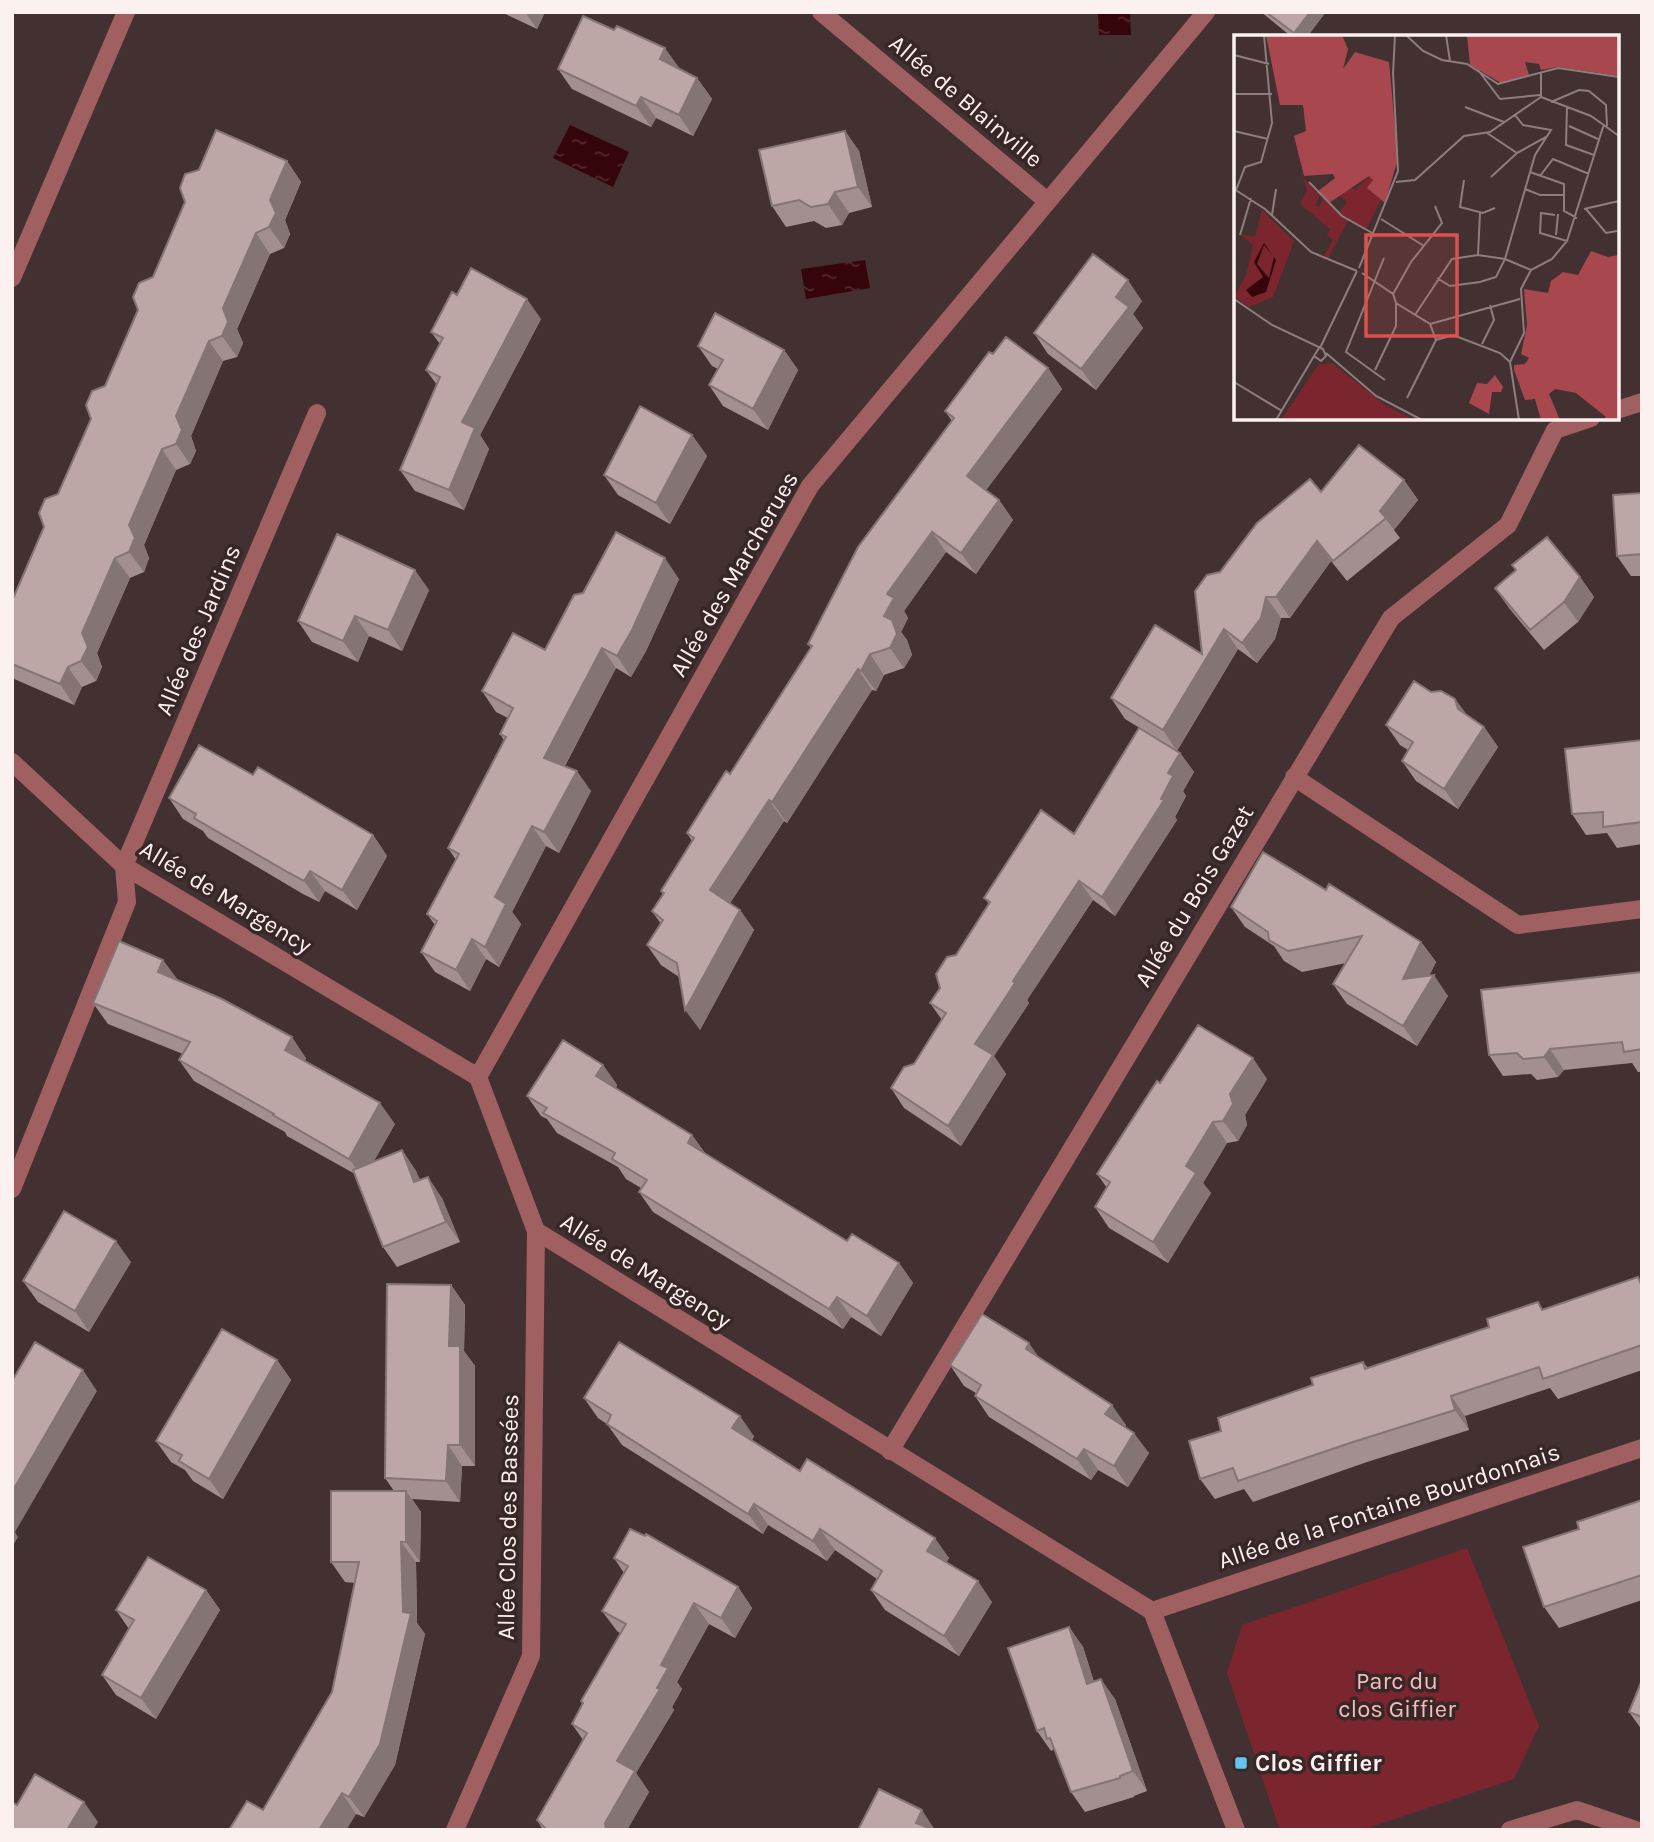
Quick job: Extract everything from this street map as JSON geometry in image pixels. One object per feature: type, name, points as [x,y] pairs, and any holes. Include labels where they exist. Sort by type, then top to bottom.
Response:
[{"type":"street","points":[[12,278],[126,12]]},
{"type":"street","name":"Allée de Blainville","points":[[821,12],[1047,201]]},
{"type":"street","name":"Allée des Marcherues","points":[[478,1077],[810,486],[1206,12]]},
{"type":"street","points":[[1619,409],[1642,402]]},
{"type":"street","name":"Allée des Jardins","points":[[124,866],[317,413]]},
{"type":"street","name":"Allée du Bois Gazet","points":[[890,1451],[1391,618],[1507,525],[1555,430],[1585,420]]},
{"type":"street","name":"Allée de Margency","points":[[12,762],[124,866],[478,1077],[536,1231],[1152,1611]]},
{"type":"street","points":[[1293,777],[1518,925],[1642,909]]},
{"type":"street","points":[[12,1189],[127,902],[124,866]]},
{"type":"street","name":"Allée Clos des Bassées","points":[[455,1830],[531,1656],[536,1231]]},
{"type":"street","name":"Allée de la Fontaine Bourdonnais","points":[[1152,1611],[1642,1448]]},
{"type":"street","points":[[1152,1611],[1236,1830]]},
{"type":"street","points":[[1510,1830],[1577,1810],[1636,1830]]},
{"type":"green space","name":"Parc du clos Giffier","points":[[1467,1548],[1539,1726],[1514,1779],[1362,1830],[1279,1828],[1227,1673],[1242,1625]]},
{"type":"water","points":[[1098,12],[1130,12],[1131,35],[1099,35]]},
{"type":"water","points":[[570,125],[629,152],[613,187],[553,158]]},
{"type":"water","points":[[865,260],[870,288],[806,299],[801,269]]},
{"type":"building","points":[[1266,12],[1310,12],[1294,33]]},
{"type":"building","points":[[583,16],[614,30],[617,26],[665,48],[660,59],[697,78],[679,115],[641,97],[636,106],[558,69]]},
{"type":"building","points":[[216,130],[287,161],[270,200],[276,213],[269,227],[256,233],[223,308],[228,322],[222,336],[209,341],[176,416],[182,430],[176,444],[162,449],[129,525],[135,538],[129,552],[115,558],[82,633],[88,647],[81,661],[68,667],[60,684],[12,664],[12,601],[44,527],[39,513],[45,499],[58,494],[91,419],[86,405],[92,391],[105,386],[138,310],[133,297],[139,283],[153,277],[185,202],[180,188],[185,174],[199,170]]},
{"type":"building","points":[[845,131],[858,187],[835,192],[828,204],[811,207],[799,200],[772,206],[759,150]]},
{"type":"building","points":[[1093,254],[1128,280],[1116,297],[1129,307],[1081,369],[1034,333]]},
{"type":"building","points":[[471,268],[527,299],[462,422],[475,428],[449,490],[400,470],[440,377],[426,370],[443,338],[431,332],[452,292],[457,295]]},
{"type":"building","points":[[715,313],[784,350],[753,409],[709,385],[723,360],[698,346]]},
{"type":"building","points":[[1006,337],[1048,368],[967,476],[999,500],[961,553],[932,532],[887,594],[894,598],[884,616],[892,620],[897,634],[890,648],[870,654],[861,671],[858,669],[772,802],[769,800],[710,890],[740,910],[685,1010],[677,963],[647,945],[663,920],[652,911],[664,893],[661,891],[694,838],[687,833],[726,771],[730,774],[812,646],[808,644],[858,547],[954,418],[945,411],[989,352],[993,354]]},
{"type":"building","points":[[640,406],[692,435],[656,503],[604,475]]},
{"type":"building","points":[[1359,445],[1404,480],[1380,511],[1386,518],[1333,561],[1317,541],[1276,597],[1266,597],[1261,618],[1242,643],[1224,629],[1163,730],[1111,698],[1155,625],[1202,654],[1195,591],[1207,575],[1220,572],[1257,523],[1310,479],[1321,492]]},
{"type":"building","points":[[1642,493],[1642,554],[1617,556],[1613,495]]},
{"type":"building","points":[[616,532],[665,558],[617,656],[602,648],[544,758],[577,771],[544,832],[532,826],[495,897],[506,904],[485,947],[472,939],[456,970],[421,952],[437,921],[427,914],[459,854],[448,848],[506,737],[500,734],[513,708],[482,691],[513,633],[545,650],[574,595],[583,593]]},
{"type":"building","points":[[337,534],[415,570],[388,630],[355,616],[343,641],[298,621]]},
{"type":"building","points":[[1547,537],[1580,577],[1564,602],[1530,630],[1495,588],[1516,570],[1512,565]]},
{"type":"building","points":[[1414,681],[1431,692],[1441,691],[1455,699],[1458,709],[1484,727],[1444,789],[1402,761],[1413,742],[1386,725]]},
{"type":"building","points":[[1139,728],[1180,753],[1168,773],[1173,776],[1161,799],[1164,800],[1102,897],[1079,881],[975,1044],[993,1055],[948,1126],[891,1088],[904,1067],[914,1064],[946,1013],[930,1003],[940,988],[936,974],[947,957],[956,955],[990,902],[984,898],[1041,810],[1074,834]]},
{"type":"building","points":[[1642,740],[1642,822],[1603,827],[1603,812],[1572,814],[1565,749]]},
{"type":"building","points":[[199,745],[253,775],[258,767],[373,835],[342,890],[310,871],[304,881],[194,818],[196,814],[169,798]]},
{"type":"building","points":[[1263,852],[1326,890],[1329,884],[1421,942],[1403,979],[1434,975],[1403,1026],[1333,984],[1362,936],[1288,951],[1269,940],[1268,932],[1231,907]]},
{"type":"building","points":[[119,941],[163,960],[158,972],[222,999],[292,1037],[285,1050],[380,1103],[349,1159],[179,1060],[190,1042],[93,1003]]},
{"type":"building","points":[[1642,972],[1642,1049],[1624,1052],[1622,1042],[1550,1049],[1544,1057],[1523,1059],[1517,1053],[1489,1055],[1481,990]]},
{"type":"building","points":[[1198,1025],[1253,1058],[1230,1094],[1233,1104],[1223,1121],[1213,1122],[1186,1166],[1196,1173],[1153,1242],[1095,1207],[1110,1182],[1097,1174],[1157,1081],[1160,1083]]},
{"type":"building","points":[[563,1040],[603,1065],[596,1076],[692,1135],[688,1143],[847,1241],[852,1234],[899,1263],[867,1316],[837,1297],[829,1309],[639,1192],[647,1180],[612,1159],[615,1153],[543,1113],[547,1108],[527,1096]]},
{"type":"building","points":[[402,1150],[414,1182],[428,1177],[446,1222],[383,1247],[353,1170]]},
{"type":"building","points":[[64,1211],[116,1241],[75,1311],[23,1281]]},
{"type":"building","points":[[1638,1277],[1642,1287],[1642,1345],[1543,1379],[1539,1367],[1451,1396],[1455,1410],[1238,1481],[1233,1468],[1200,1479],[1189,1441],[1221,1431],[1218,1418],[1313,1385],[1311,1378],[1363,1362],[1365,1369],[1489,1327],[1487,1319],[1538,1302],[1542,1310]]},
{"type":"building","points":[[387,1284],[451,1285],[449,1346],[460,1346],[460,1445],[448,1445],[446,1481],[385,1478]]},
{"type":"building","points":[[982,1314],[1029,1343],[1026,1349],[1112,1405],[1105,1414],[1134,1433],[1114,1466],[1084,1449],[1077,1459],[975,1396],[981,1385],[950,1365]]},
{"type":"building","points":[[222,1329],[277,1360],[209,1479],[179,1461],[182,1455],[156,1441]]},
{"type":"building","points":[[35,1342],[83,1370],[12,1492],[12,1381]]},
{"type":"building","points":[[619,1342],[740,1416],[732,1428],[800,1471],[807,1459],[935,1538],[927,1551],[978,1581],[944,1636],[871,1590],[882,1571],[820,1529],[813,1541],[754,1504],[748,1514],[607,1424],[611,1415],[584,1398]]},
{"type":"building","points":[[331,1491],[406,1491],[406,1542],[401,1542],[403,1612],[411,1613],[380,1744],[349,1797],[342,1793],[319,1830],[229,1830],[247,1801],[263,1810],[332,1692],[359,1562],[331,1562]]},
{"type":"building","points":[[1642,1500],[1642,1575],[1544,1607],[1523,1547],[1579,1529],[1577,1522]]},
{"type":"building","points":[[630,1529],[645,1536],[646,1534],[738,1587],[721,1618],[694,1603],[661,1665],[668,1668],[657,1688],[660,1689],[617,1761],[635,1771],[605,1823],[606,1830],[547,1830],[537,1820],[587,1733],[572,1724],[583,1703],[581,1701],[626,1624],[602,1611],[628,1566],[614,1558]]},
{"type":"building","points":[[148,1557],[206,1590],[141,1698],[102,1675],[134,1620],[116,1610]]},
{"type":"building","points":[[1069,1627],[1087,1684],[1101,1679],[1133,1771],[1120,1778],[1071,1792],[1050,1738],[1047,1739],[1044,1728],[1037,1731],[1008,1648]]},
{"type":"building","points":[[1642,1680],[1642,1717],[1629,1712]]},
{"type":"building","points":[[35,1774],[84,1802],[67,1830],[12,1830],[12,1802],[17,1805]]},
{"type":"building","points":[[879,1789],[922,1810],[916,1823],[933,1830],[858,1830]]},
{"type":"place","name":"Clos Giffier","points":[[1241,1763]]}]
